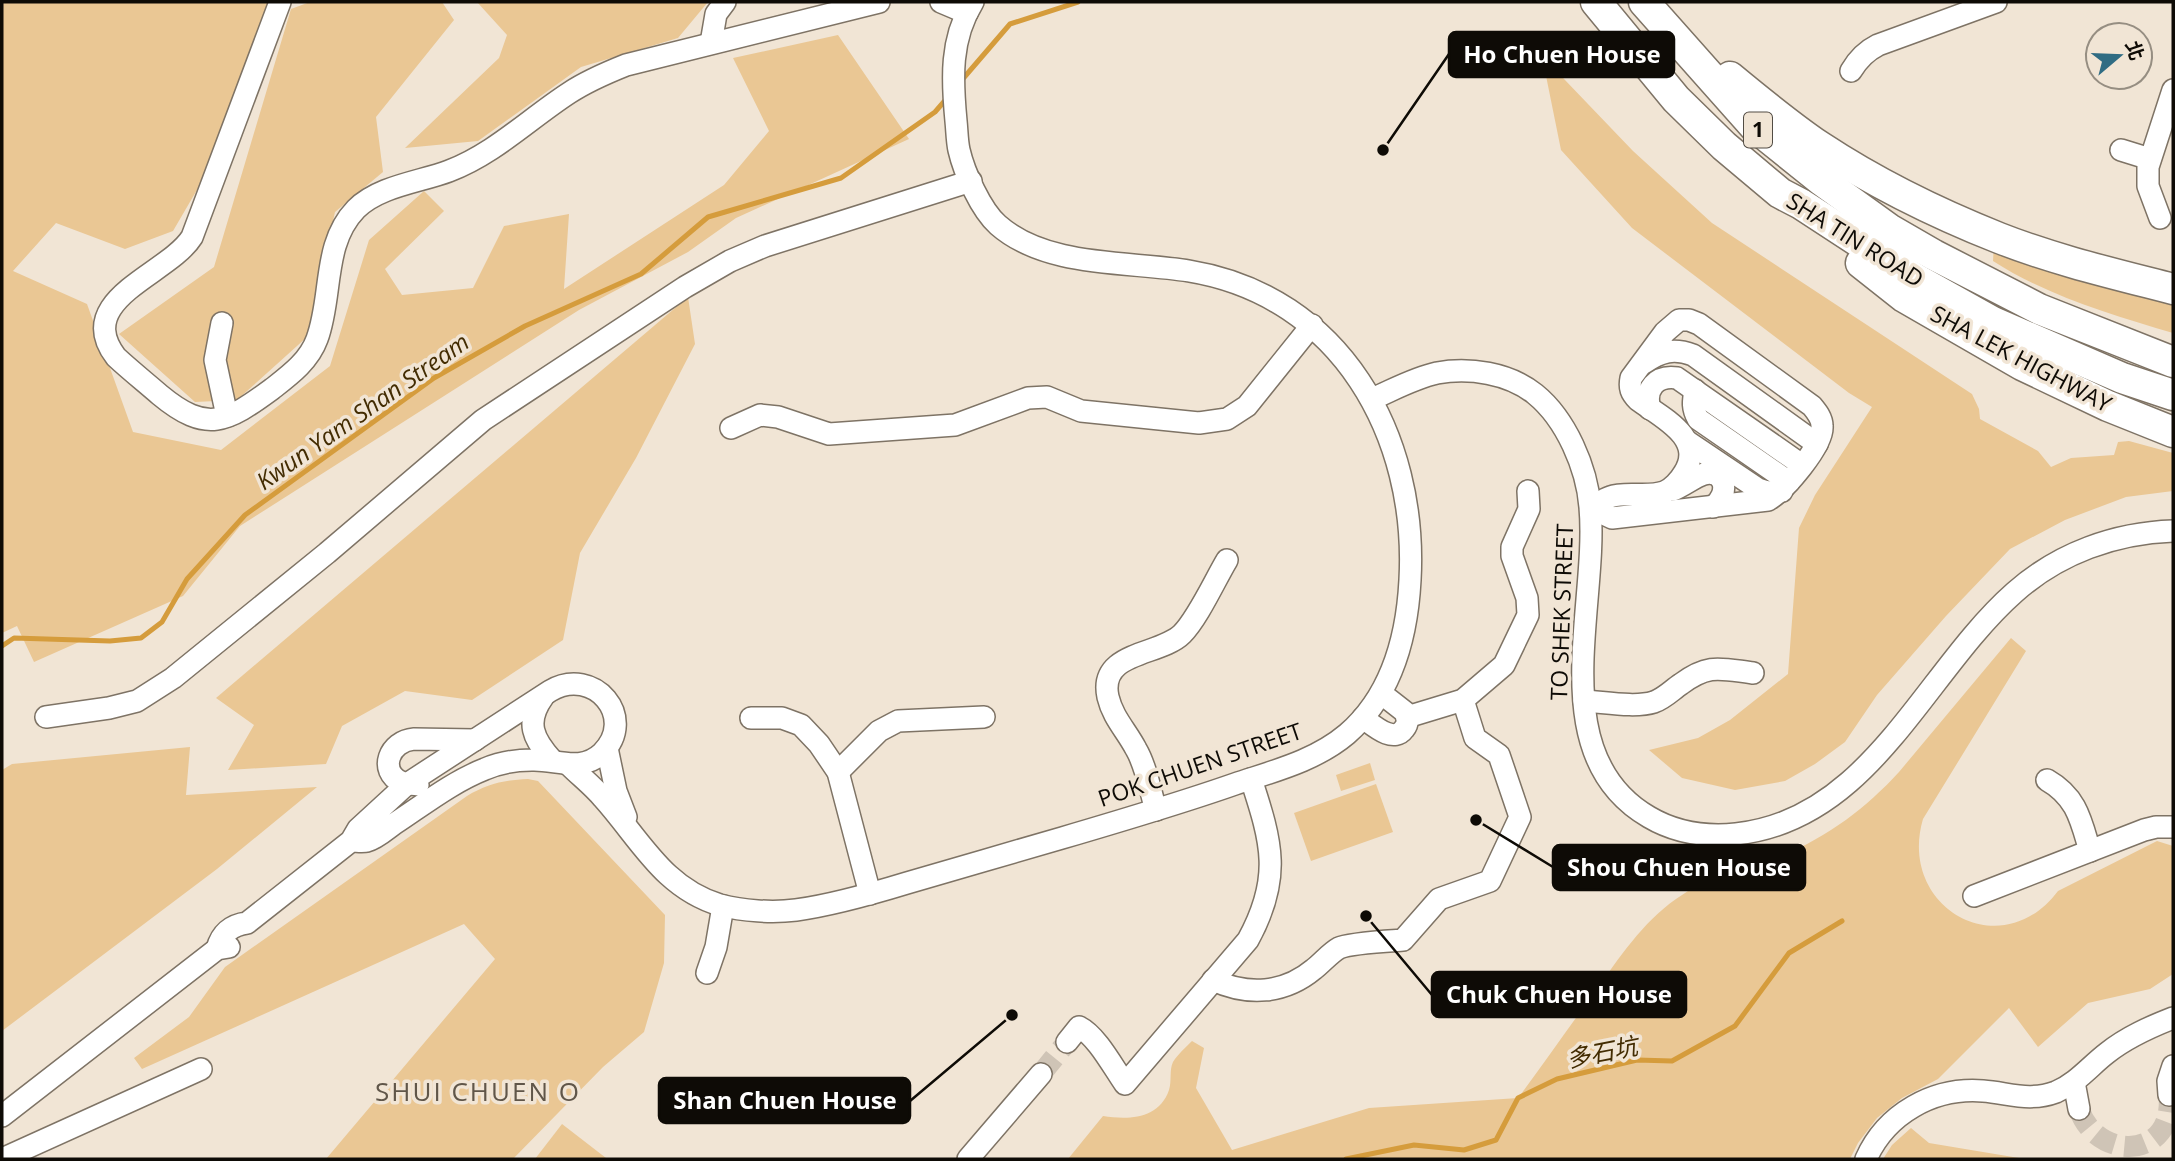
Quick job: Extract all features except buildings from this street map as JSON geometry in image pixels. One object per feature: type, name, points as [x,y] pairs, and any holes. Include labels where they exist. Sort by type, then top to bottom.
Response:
[{"type":"highway","name":"SHA TIN ROAD","points":[[1596,2],[1676,99],[1724,146],[1780,193],[1916,279],[1993,322],[2122,378],[2173,395]]},
{"type":"highway","name":"SHA TIN ROAD","points":[[1644,2],[1755,127],[1812,174],[1871,216],[1934,255],[2039,309],[2173,362]]},
{"type":"highway","points":[[1664,24],[1769,110],[1808,138],[1892,190],[1999,238],[2085,266],[2173,289]]},
{"type":"highway","name":"SHA LEK HIGHWAY","points":[[1780,193],[1859,262],[1904,297],[2022,365],[2108,406],[2173,432]]},
{"type":"highway","points":[[2105,335],[2173,348]]},
{"type":"street","points":[[280,2],[195,232],[179,254],[115,300],[104,328],[107,343],[116,357],[175,407],[201,419],[227,416],[246,407],[300,366],[310,353],[320,330],[335,244],[346,223],[364,202],[384,192],[451,170],[482,155],[567,94],[598,77],[633,63],[879,2]]},
{"type":"street","points":[[711,43],[714,21],[725,2]]},
{"type":"street","points":[[941,2],[970,7]]},
{"type":"street","points":[[1851,71],[1862,55],[1878,45],[1996,2]]},
{"type":"street","name":"POK CHUEN STREET","points":[[543,697],[535,712],[533,730],[540,747],[603,797],[657,865],[677,884],[699,897],[723,906],[746,910],[788,911],[870,894],[1156,810],[1251,779],[1317,754],[1342,738],[1382,694],[1395,664],[1405,626],[1411,559],[1404,490],[1389,437],[1371,399],[1345,359],[1312,325],[1269,296],[1216,276],[1079,259],[1028,243],[992,220],[959,151],[953,96],[956,42],[970,7]]},
{"type":"street","points":[[2161,218],[2148,186],[2150,159],[2173,90]]},
{"type":"street","points":[[2121,150],[2150,159]]},
{"type":"street","points":[[46,717],[137,701],[173,678],[327,554],[483,420],[685,286],[765,246],[971,180]]},
{"type":"street","points":[[1591,508],[1612,518],[1762,502],[1785,486],[1821,436],[1822,425],[1812,407],[1699,324],[1679,320],[1671,325],[1630,378],[1632,395],[1673,426],[1688,442],[1758,489],[1767,492],[1785,486]]},
{"type":"street","points":[[222,323],[215,360],[227,416]]},
{"type":"street","points":[[731,428],[760,415],[778,417],[829,434],[955,425],[1028,398],[1047,397],[1081,411],[1199,423],[1227,419],[1255,398],[1312,325]]},
{"type":"street","points":[[1637,369],[1665,351],[1676,350],[1693,355],[1817,444]]},
{"type":"street","name":"TO SHEK STREET","points":[[1371,399],[1423,377],[1447,372],[1486,373],[1514,382],[1537,395],[1568,436],[1586,478],[1591,508],[1583,694],[1591,740],[1604,771],[1621,796],[1651,819],[1683,831],[1721,835],[1767,828],[1808,812],[1830,798],[1866,766],[1977,632],[2029,581],[2069,556],[2106,541],[2150,532],[2173,531]]},
{"type":"street","points":[[1650,409],[1648,391],[1660,379],[1677,377],[1802,465]]},
{"type":"street","points":[[1695,390],[1692,402],[1698,419],[1785,486]]},
{"type":"street","points":[[1664,492],[1674,486],[1688,464],[1688,442]]},
{"type":"street","points":[[1591,508],[1611,497],[1664,492],[1682,486],[1701,474],[1709,473],[1722,481],[1724,488],[1723,496],[1713,507]]},
{"type":"street","points":[[1407,717],[1463,701],[1504,666],[1528,615],[1527,598],[1512,556],[1512,547],[1529,509],[1528,491]]},
{"type":"street","points":[[1156,810],[1137,750],[1114,715],[1108,694],[1110,676],[1122,661],[1166,645],[1182,634],[1227,560]]},
{"type":"street","points":[[1583,694],[1676,688],[1705,670],[1753,673]]},
{"type":"street","name":"POK CHUEN STREET","points":[[2,1116],[217,949],[227,948],[245,935],[247,923],[351,841],[358,829],[407,784],[557,687],[575,683],[592,687],[610,706],[614,732],[607,748],[590,762],[509,762],[488,768],[468,776],[368,841],[351,841]]},
{"type":"street","points":[[1363,718],[1388,734],[1404,729],[1407,717],[1401,707],[1382,694]]},
{"type":"street","points":[[1213,980],[1247,991],[1282,987],[1312,971],[1340,947],[1403,940],[1439,898],[1490,881],[1520,817],[1499,755],[1475,738],[1463,701]]},
{"type":"street","points":[[838,772],[879,730],[898,721],[984,717]]},
{"type":"street","points":[[751,718],[782,718],[801,725],[819,744],[838,772],[870,894]]},
{"type":"street","points":[[450,787],[399,781],[389,767],[392,750],[405,740],[475,740]]},
{"type":"street","name":"POK CHUEN STREET","points":[[607,748],[616,791],[634,836]]},
{"type":"street","points":[[1067,1042],[1079,1027],[1083,1029],[1125,1084],[1248,940],[1260,918],[1268,894],[1271,869],[1270,844],[1251,779]]},
{"type":"street","points":[[2047,780],[2063,791],[2076,808],[2090,851]]},
{"type":"street","points":[[1974,896],[2155,827],[2173,827]]},
{"type":"street","points":[[707,973],[716,947],[723,906]]},
{"type":"street","points":[[1866,1159],[1876,1141],[1894,1121],[1915,1105],[1931,1098],[1966,1090],[2014,1097],[2053,1093],[2074,1082],[2123,1042],[2173,1018]]},
{"type":"street","points":[[2169,1095],[2168,1082],[2173,1066]]},
{"type":"street","points":[[2,1159],[201,1069]]},
{"type":"street","points":[[968,1159],[1041,1074]]},
{"type":"street","points":[[2074,1082],[2080,1109]]},
{"type":"shaded area","points":[[2,2],[270,2],[229,135],[173,231],[125,249],[56,223],[13,271],[87,304],[133,432],[221,450],[330,366],[369,240],[424,191],[444,211],[385,269],[402,295],[473,288],[504,226],[569,214],[564,289],[724,185],[769,131],[733,58],[838,35],[909,139],[736,218],[688,252],[579,310],[240,526],[183,596],[34,662],[17,626],[2,633]]},
{"type":"shaded area","points":[[310,2],[442,2],[454,20],[376,117],[383,172],[335,212],[307,337],[237,400],[195,402],[119,334],[214,267],[291,9]]},
{"type":"shaded area","points":[[477,2],[708,2],[678,38],[581,67],[478,141],[405,148],[499,58],[507,35]]},
{"type":"shaded area","points":[[1542,56],[1633,151],[1712,223],[1972,394],[1980,419],[2038,451],[2051,467],[2071,458],[2114,455],[2118,442],[2129,441],[2173,453],[2173,491],[2126,497],[2065,520],[2010,549],[1946,616],[1877,695],[1845,742],[1815,764],[1785,781],[1735,790],[1682,778],[1649,750],[1698,738],[1730,720],[1788,674],[1799,528],[1815,495],[1872,407],[1849,393],[1632,228],[1561,150]]},
{"type":"shaded area","points":[[1994,246],[2173,300],[2173,333],[2104,312],[2035,284],[1993,261]]},
{"type":"shaded area","points":[[688,297],[695,344],[636,458],[580,553],[563,640],[472,700],[405,691],[342,726],[326,764],[228,770],[254,725],[216,698]]},
{"type":"shaded area","points":[[2011,638],[2026,651],[1923,819],[1919,850],[1925,878],[1939,900],[1959,917],[1983,925],[2009,924],[2035,913],[2058,891],[2157,841],[2173,846],[2173,974],[2150,989],[2088,1003],[2038,1047],[2009,1008],[1938,1079],[1902,1098],[1877,1118],[1858,1143],[1850,1159],[1068,1159],[1103,1116],[1133,1117],[1158,1107],[1169,1090],[1173,1062],[1192,1041],[1204,1048],[1196,1088],[1232,1150],[1369,1108],[1518,1098],[1623,953],[1664,908],[1713,876],[1743,864],[1777,857],[1800,848],[1860,809],[1899,772]]},
{"type":"shaded area","points":[[190,747],[186,795],[317,787],[217,869],[2,1031],[2,770],[12,764]]},
{"type":"shaded area","points":[[1370,763],[1375,780],[1341,791],[1336,775]]},
{"type":"shaded area","points":[[528,779],[538,781],[665,915],[664,963],[644,1032],[603,1067],[513,1159],[326,1159],[495,959],[464,924],[142,1069],[134,1058],[189,1017],[225,967],[467,796],[496,783]]},
{"type":"shaded area","points":[[1376,784],[1393,832],[1311,861],[1294,813]]},
{"type":"shaded area","points":[[562,1124],[606,1158],[535,1159]]},
{"type":"shaded area","points":[[1911,1128],[1929,1143],[2025,1159],[1883,1159],[1892,1145]]},
{"type":"waterway","name":"Kwun Yam Shan Stream","points":[[961,81],[1010,24],[1078,2]]},
{"type":"waterway","name":"Kwun Yam Shan Stream","points":[[2,646],[14,638],[110,641],[141,638],[162,622],[187,579],[245,515],[434,378],[525,326],[641,274],[708,217],[841,178],[935,112],[948,97]]},
{"type":"waterway","name":"多石坑","points":[[1346,1159],[1414,1145],[1464,1150],[1496,1140],[1518,1098],[1557,1079],[1637,1060],[1672,1061],[1735,1026],[1789,953],[1842,921]]},
{"type":"tunnel","points":[[1041,1074],[1067,1042]]},
{"type":"tunnel","points":[[2079,1109],[2088,1126],[2101,1138],[2117,1145],[2133,1146],[2148,1142],[2160,1132],[2168,1117],[2169,1095]]},
{"type":"place","name":"Ho Chuen House","points":[[1383,150]]},
{"type":"place","name":"Shou Chuen House","points":[[1476,820]]},
{"type":"place","name":"Chuk Chuen House","points":[[1366,916]]},
{"type":"place","name":"Shan Chuen House","points":[[1012,1015]]},
{"type":"district","name":"SHUI CHUEN O","points":[[478,1092]]}]
